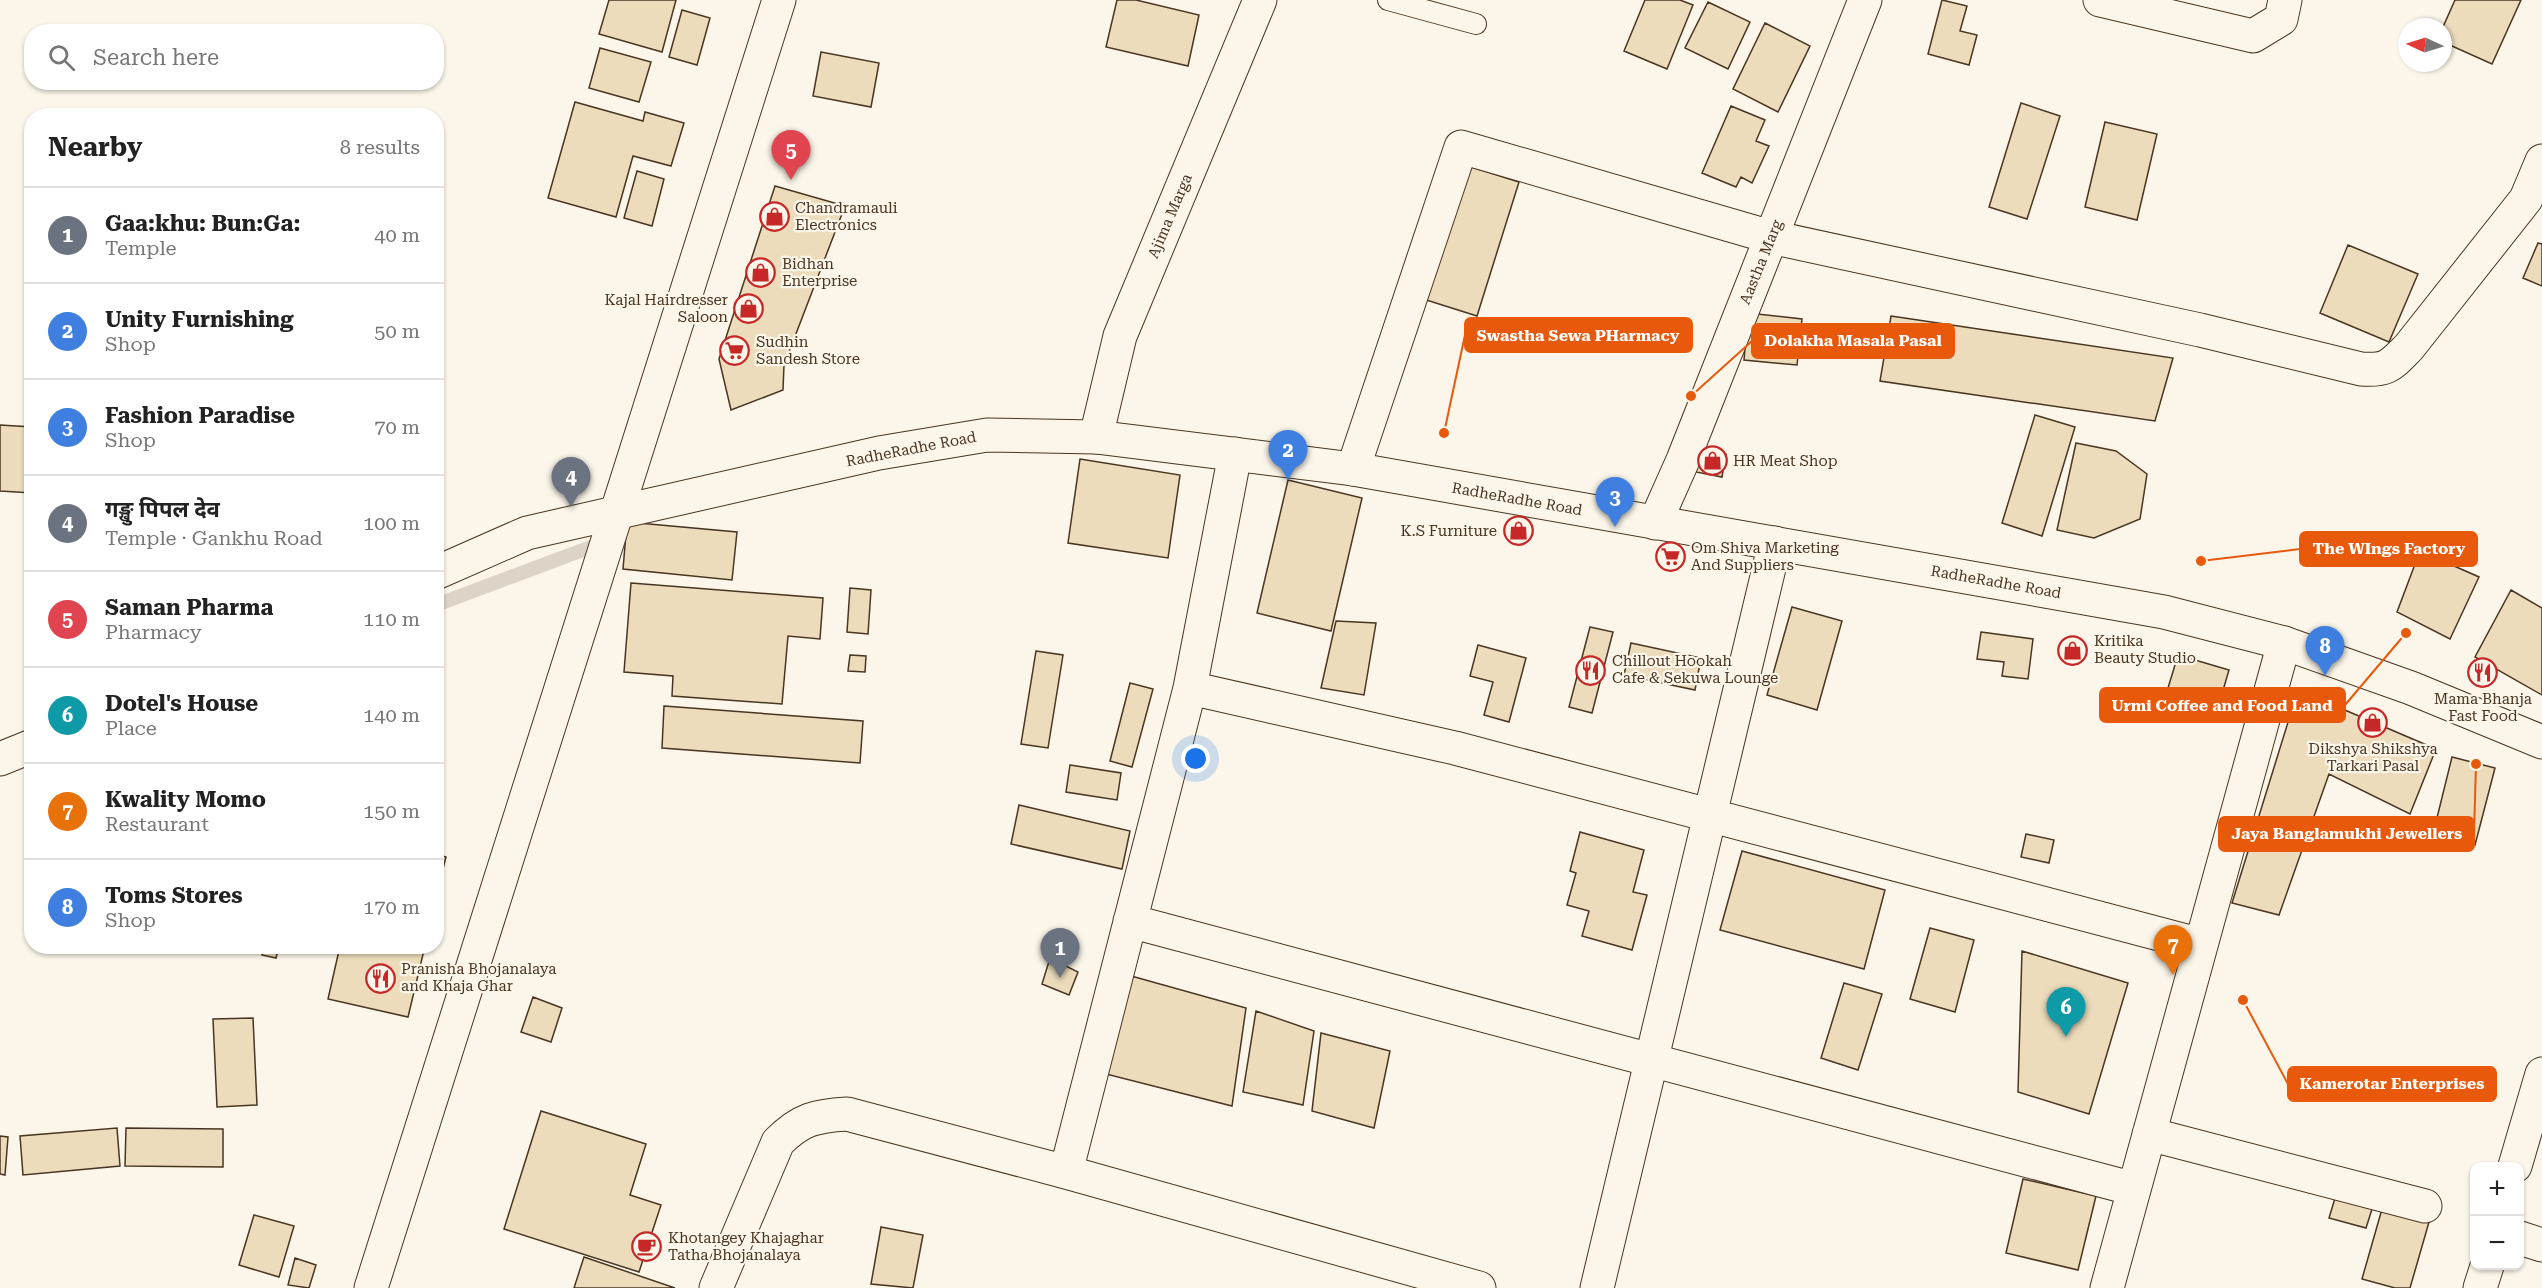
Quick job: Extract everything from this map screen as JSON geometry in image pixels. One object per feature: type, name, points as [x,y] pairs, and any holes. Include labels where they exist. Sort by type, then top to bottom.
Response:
[{"type":"street","points":[[371,1288],[779,0]]},
{"type":"street","name":"Ajima Marga","points":[[1096,437],[1120,336],[1260,0]]},
{"type":"street","name":"Aastha Marg","points":[[1655,523],[1688,448],[1865,0]]},
{"type":"street","points":[[2100,0],[2253,36],[2281,19],[2285,0]]},
{"type":"street","points":[[1353,469],[1461,147],[1771,237],[2200,330],[2361,369],[2380,371],[2391,365],[2409,347],[2526,199],[2542,161]]},
{"type":"street","name":"RadheRadhe Road","points":[[444,569],[527,533],[934,442],[987,435],[1096,437],[1353,469],[2164,612],[2284,643],[2411,687],[2542,742]]},
{"type":"street","points":[[1066,1172],[1190,688],[1235,454]]},
{"type":"street","points":[[1597,1288],[1775,543]]},
{"type":"street","points":[[2107,1288],[2284,643]]},
{"type":"street","points":[[1190,688],[1455,748],[2201,945]]},
{"type":"street","points":[[0,759],[24,749]]},
{"type":"street","points":[[1130,921],[2134,1189]]},
{"type":"street","points":[[2517,1162],[2542,1074]]},
{"type":"street","points":[[716,1288],[778,1142],[796,1124],[823,1115],[847,1114],[1066,1172],[1479,1288]]},
{"type":"street","points":[[2150,1134],[2425,1206]]},
{"type":"street","points":[[2524,1239],[2542,1245]]},
{"type":"street","points":[[2481,1288],[2486,1270]]},
{"type":"lane","points":[[1388,0],[1476,24]]},
{"type":"building","points":[[609,0],[676,0],[662,52],[599,34]]},
{"type":"building","points":[[1117,0],[1136,0],[1199,15],[1188,66],[1106,47]]},
{"type":"building","points":[[1645,0],[1680,0],[1693,5],[1667,69],[1624,51]]},
{"type":"building","points":[[1942,0],[1967,6],[1960,31],[1977,35],[1969,65],[1928,54]]},
{"type":"building","points":[[2455,0],[2521,0],[2492,64],[2452,46],[2452,18],[2447,18]]},
{"type":"building","points":[[1708,2],[1750,22],[1728,69],[1685,48]]},
{"type":"building","points":[[682,10],[710,18],[697,65],[669,57]]},
{"type":"building","points":[[1765,23],[1810,46],[1778,112],[1733,89]]},
{"type":"building","points":[[600,48],[651,62],[639,102],[589,88]]},
{"type":"building","points":[[821,52],[879,63],[871,107],[813,96]]},
{"type":"building","points":[[575,102],[643,121],[645,112],[684,123],[671,166],[633,156],[616,217],[548,198]]},
{"type":"building","points":[[2021,103],[2060,116],[2027,219],[1989,207]]},
{"type":"building","points":[[1731,106],[1765,120],[1756,141],[1769,146],[1752,183],[1741,177],[1736,187],[1702,173]]},
{"type":"building","points":[[2105,122],[2157,134],[2137,220],[2085,207]]},
{"type":"building","points":[[1462,164],[1519,182],[1477,316],[1420,298]]},
{"type":"building","points":[[637,171],[664,179],[652,226],[624,218]]},
{"type":"building","points":[[775,186],[845,206],[784,365],[783,390],[731,410],[719,359]]},
{"type":"building","points":[[2538,243],[2542,244],[2542,286],[2523,278]]},
{"type":"building","points":[[2348,245],[2418,274],[2389,342],[2320,313]]},
{"type":"building","points":[[1748,313],[1802,319],[1797,365],[1744,360]]},
{"type":"building","points":[[1891,316],[2173,358],[2155,421],[1880,381]]},
{"type":"building","points":[[2035,415],[2075,427],[2042,536],[2002,523]]},
{"type":"building","points":[[0,425],[24,426],[24,492],[0,491]]},
{"type":"building","points":[[2076,443],[2116,451],[2147,474],[2140,519],[2094,538],[2057,530]]},
{"type":"building","points":[[1700,449],[1726,454],[1722,477],[1696,472]]},
{"type":"building","points":[[1080,459],[1180,475],[1168,558],[1068,543]]},
{"type":"building","points":[[1288,480],[1362,498],[1331,631],[1257,613]]},
{"type":"building","points":[[627,522],[737,532],[732,580],[623,569]]},
{"type":"building","points":[[2420,551],[2479,577],[2450,639],[2397,612]]},
{"type":"building","points":[[631,583],[823,598],[820,639],[788,636],[782,704],[672,696],[673,676],[624,672]]},
{"type":"building","points":[[850,588],[871,590],[868,634],[847,632]]},
{"type":"building","points":[[2511,590],[2542,608],[2542,695],[2475,657]]},
{"type":"building","points":[[1792,607],[1842,621],[1817,710],[1767,695]]},
{"type":"building","points":[[1336,621],[1376,623],[1364,695],[1321,688]]},
{"type":"building","name":"Chillout Hookah Cafe & Sekuwa Lounge","points":[[1590,627],[1613,632],[1592,713],[1569,707]]},
{"type":"building","points":[[1981,632],[2033,639],[2028,679],[2002,676],[2004,662],[1977,659]]},
{"type":"building","points":[[1631,643],[1701,658],[1695,690],[1624,675]]},
{"type":"building","points":[[1478,645],[1526,658],[1509,722],[1484,715],[1493,682],[1470,676]]},
{"type":"building","points":[[1036,651],[1063,655],[1048,748],[1021,744]]},
{"type":"building","points":[[850,655],[866,656],[865,672],[848,671]]},
{"type":"building","points":[[2178,655],[2229,670],[2216,714],[2202,710],[2204,699],[2168,688]]},
{"type":"building","points":[[1130,683],[1153,689],[1132,767],[1110,761]]},
{"type":"building","points":[[2298,690],[2436,749],[2410,814],[2329,774],[2279,915],[2232,903]]},
{"type":"building","points":[[664,706],[863,721],[860,763],[662,748]]},
{"type":"building","points":[[2452,757],[2495,768],[2475,845],[2433,834]]},
{"type":"building","points":[[1070,765],[1121,773],[1117,800],[1066,792]]},
{"type":"building","points":[[1019,805],[1130,831],[1122,869],[1011,844]]},
{"type":"building","points":[[1580,832],[1644,850],[1633,892],[1647,895],[1632,950],[1582,936],[1589,911],[1567,905],[1576,873],[1570,871]]},
{"type":"building","points":[[2026,834],[2054,840],[2049,863],[2021,857]]},
{"type":"building","points":[[1742,851],[1885,890],[1864,969],[1720,930]]},
{"type":"building","points":[[1930,928],[1974,940],[1955,1012],[1910,999]]},
{"type":"building","points":[[2022,951],[2128,983],[2089,1114],[2018,1092]]},
{"type":"building","points":[[262,954],[277,954],[276,958]]},
{"type":"building","points":[[338,954],[423,954],[408,1017],[328,999]]},
{"type":"building","points":[[1050,958],[1078,972],[1069,995],[1042,984]]},
{"type":"building","points":[[1124,974],[1246,1008],[1232,1106],[1106,1074]]},
{"type":"building","points":[[1844,983],[1882,994],[1858,1070],[1821,1058]]},
{"type":"building","points":[[533,997],[562,1008],[551,1042],[521,1032]]},
{"type":"building","points":[[1256,1011],[1314,1031],[1303,1105],[1243,1092]]},
{"type":"building","points":[[253,1018],[257,1105],[217,1107],[213,1019]]},
{"type":"building","points":[[1321,1033],[1390,1051],[1374,1128],[1312,1111]]},
{"type":"building","points":[[541,1111],[646,1144],[630,1195],[661,1205],[639,1272],[504,1229]]},
{"type":"building","points":[[117,1128],[120,1166],[23,1175],[20,1136]]},
{"type":"building","points":[[126,1128],[223,1129],[223,1167],[125,1166]]},
{"type":"building","points":[[0,1136],[8,1137],[5,1175],[0,1174]]},
{"type":"building","points":[[2023,1179],[2096,1196],[2078,1270],[2006,1253]]},
{"type":"building","points":[[2336,1195],[2373,1206],[2366,1228],[2329,1218]]},
{"type":"building","points":[[2382,1209],[2429,1222],[2410,1288],[2395,1288],[2362,1279]]},
{"type":"building","points":[[254,1215],[294,1226],[279,1277],[239,1265]]},
{"type":"building","points":[[881,1227],[923,1235],[913,1288],[871,1284]]},
{"type":"building","points":[[584,1257],[675,1288],[574,1288]]},
{"type":"building","points":[[295,1258],[316,1265],[309,1288],[288,1285]]},
{"type":"waterway","points":[[444,602],[591,547]]},
{"type":"place","name":"Saman Pharma","points":[[791,180]]},
{"type":"place","name":"Chandramauli Electronics","points":[[774,217]]},
{"type":"place","name":"Bidhan Enterprise","points":[[761,273]]},
{"type":"place","name":"Kajal Hairdresser Saloon","points":[[749,309]]},
{"type":"place","name":"Sudhin Sandesh Store","points":[[735,351]]},
{"type":"place","name":"Dolakha Masala Pasal","points":[[1691,396]]},
{"type":"place","name":"Swastha Sewa PHarmacy","points":[[1444,433]]},
{"type":"place","name":"HR Meat Shop","points":[[1712,461]]},
{"type":"place","name":"Unity Furnishing","points":[[1288,480]]},
{"type":"place","name":"गङ्खु पिपल देव","points":[[571,507]]},
{"type":"place","name":"Fashion Paradise","points":[[1615,527]]},
{"type":"place","name":"K.S Furniture","points":[[1518,531]]},
{"type":"place","name":"Om Shiva Marketing And Suppliers","points":[[1670,557]]},
{"type":"place","name":"The WIngs Factory","points":[[2201,561]]},
{"type":"place","name":"Urmi Coffee and Food Land","points":[[2406,633]]},
{"type":"place","name":"Kritika Beauty Studio","points":[[2073,650]]},
{"type":"place","name":"Chillout Hookah Cafe & Sekuwa Lounge","points":[[1591,670]]},
{"type":"place","name":"Mama Bhanja Fast Food","points":[[2483,672]]},
{"type":"place","name":"Toms Stores","points":[[2325,676]]},
{"type":"place","name":"Dikshya Shikshya Tarkari Pasal","points":[[2373,722]]},
{"type":"place","name":"Jaya Banglamukhi Jewellers","points":[[2476,764]]},
{"type":"place","name":"Kwality Momo","points":[[2173,975]]},
{"type":"place","name":"Pranisha Bhojanalaya and Khaja Ghar","points":[[380,978]]},
{"type":"place","name":"Gaa:khu: Bun:Ga:","points":[[1060,978]]},
{"type":"place","name":"Kamerotar Enterprises","points":[[2243,1000]]},
{"type":"place","name":"Dotel's House","points":[[2066,1037]]},
{"type":"place","name":"Khotangey Khajaghar Tatha Bhojanalaya","points":[[647,1247]]}]
